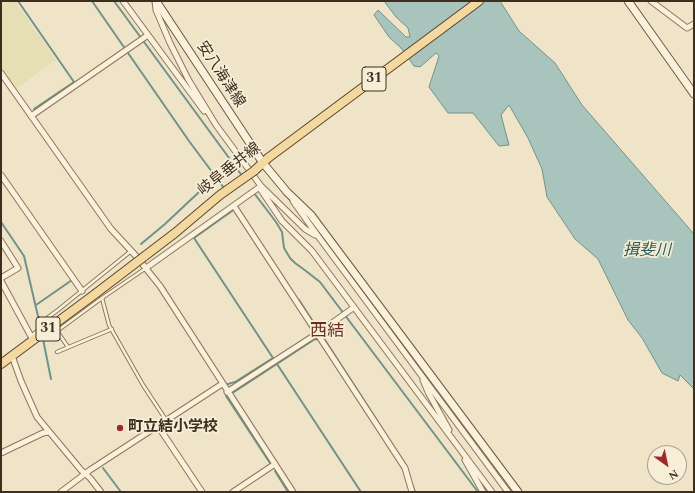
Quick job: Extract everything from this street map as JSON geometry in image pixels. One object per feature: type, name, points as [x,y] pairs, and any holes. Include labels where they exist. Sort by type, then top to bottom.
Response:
[{"type":"main road","name":"岐阜垂井線","points":[[1,364],[32,338],[53,330],[95,294],[175,233],[220,195],[254,171],[265,160],[479,1]]},
{"type":"street","points":[[123,1],[198,104],[216,125],[261,186],[305,229],[318,236]]},
{"type":"street","points":[[156,1],[156,10],[170,43],[188,79],[216,125]]},
{"type":"street","name":"安八海津線","points":[[156,1],[287,192],[311,215],[518,492]]},
{"type":"street","points":[[628,1],[694,94]]},
{"type":"street","points":[[651,1],[687,28],[694,24]]},
{"type":"street","points":[[31,116],[148,35]]},
{"type":"street","points":[[1,73],[111,229],[132,250],[160,286],[227,392],[293,492]]},
{"type":"street","points":[[1,174],[82,291]]},
{"type":"street","points":[[146,268],[261,186]]},
{"type":"street","points":[[261,186],[261,190],[282,221],[312,251],[492,492]]},
{"type":"street","points":[[287,192],[508,492]]},
{"type":"street","points":[[234,206],[405,468],[412,492]]},
{"type":"street","points":[[1,241],[18,268],[1,280],[32,338]]},
{"type":"street","points":[[227,392],[354,308]]},
{"type":"street","points":[[12,356],[37,417],[80,470],[90,478],[101,492]]},
{"type":"street","points":[[421,374],[428,392],[482,490],[475,492]]},
{"type":"street","points":[[61,492],[85,474],[222,384]]},
{"type":"street","points":[[158,426],[202,492]]},
{"type":"street","points":[[1,453],[49,432]]},
{"type":"street","points":[[233,492],[275,464]]},
{"type":"lane","points":[[32,338],[46,324],[43,320],[58,310],[132,250]]},
{"type":"lane","points":[[68,347],[53,330],[146,268]]},
{"type":"lane","points":[[102,298],[112,329],[143,386],[166,420]]},
{"type":"lane","points":[[57,352],[112,329]]},
{"type":"shaded area","points":[[1,1],[15,1],[56,60],[16,89],[1,68]]},
{"type":"water","name":"揖斐川","points":[[384,1],[500,1],[519,31],[555,63],[582,105],[694,234],[694,389],[680,375],[678,381],[662,373],[642,338],[628,320],[598,259],[575,239],[547,197],[542,169],[528,138],[509,105],[501,115],[509,145],[499,146],[473,113],[448,113],[429,87],[439,56],[436,53],[420,67],[414,66],[401,48],[389,37],[374,15],[378,10],[406,37],[410,37],[408,28],[396,17]]},
{"type":"waterway","points":[[18,1],[74,82],[34,109]]},
{"type":"waterway","points":[[92,1],[189,141],[224,188]]},
{"type":"waterway","points":[[114,1],[243,177]]},
{"type":"waterway","points":[[141,244],[165,224],[215,177]]},
{"type":"waterway","points":[[254,193],[282,232],[284,248],[290,258],[320,282],[478,492]]},
{"type":"waterway","points":[[228,384],[235,382],[273,358],[194,238],[232,211]]},
{"type":"waterway","points":[[1,222],[24,256],[40,325]]},
{"type":"waterway","points":[[36,305],[72,280]]},
{"type":"waterway","points":[[299,300],[378,422]]},
{"type":"waterway","points":[[43,339],[51,379]]},
{"type":"waterway","points":[[234,392],[315,339],[319,340]]},
{"type":"waterway","points":[[277,364],[361,492]]},
{"type":"waterway","points":[[226,396],[270,463]]},
{"type":"waterway","points":[[103,468],[121,492]]},
{"type":"waterway","points":[[275,471],[288,492]]},
{"type":"waterway","points":[[412,484],[415,492]]},
{"type":"place","name":"町立結小学校","points":[[120,428]]},
{"type":"district","name":"西結","points":[[327,333]]}]
